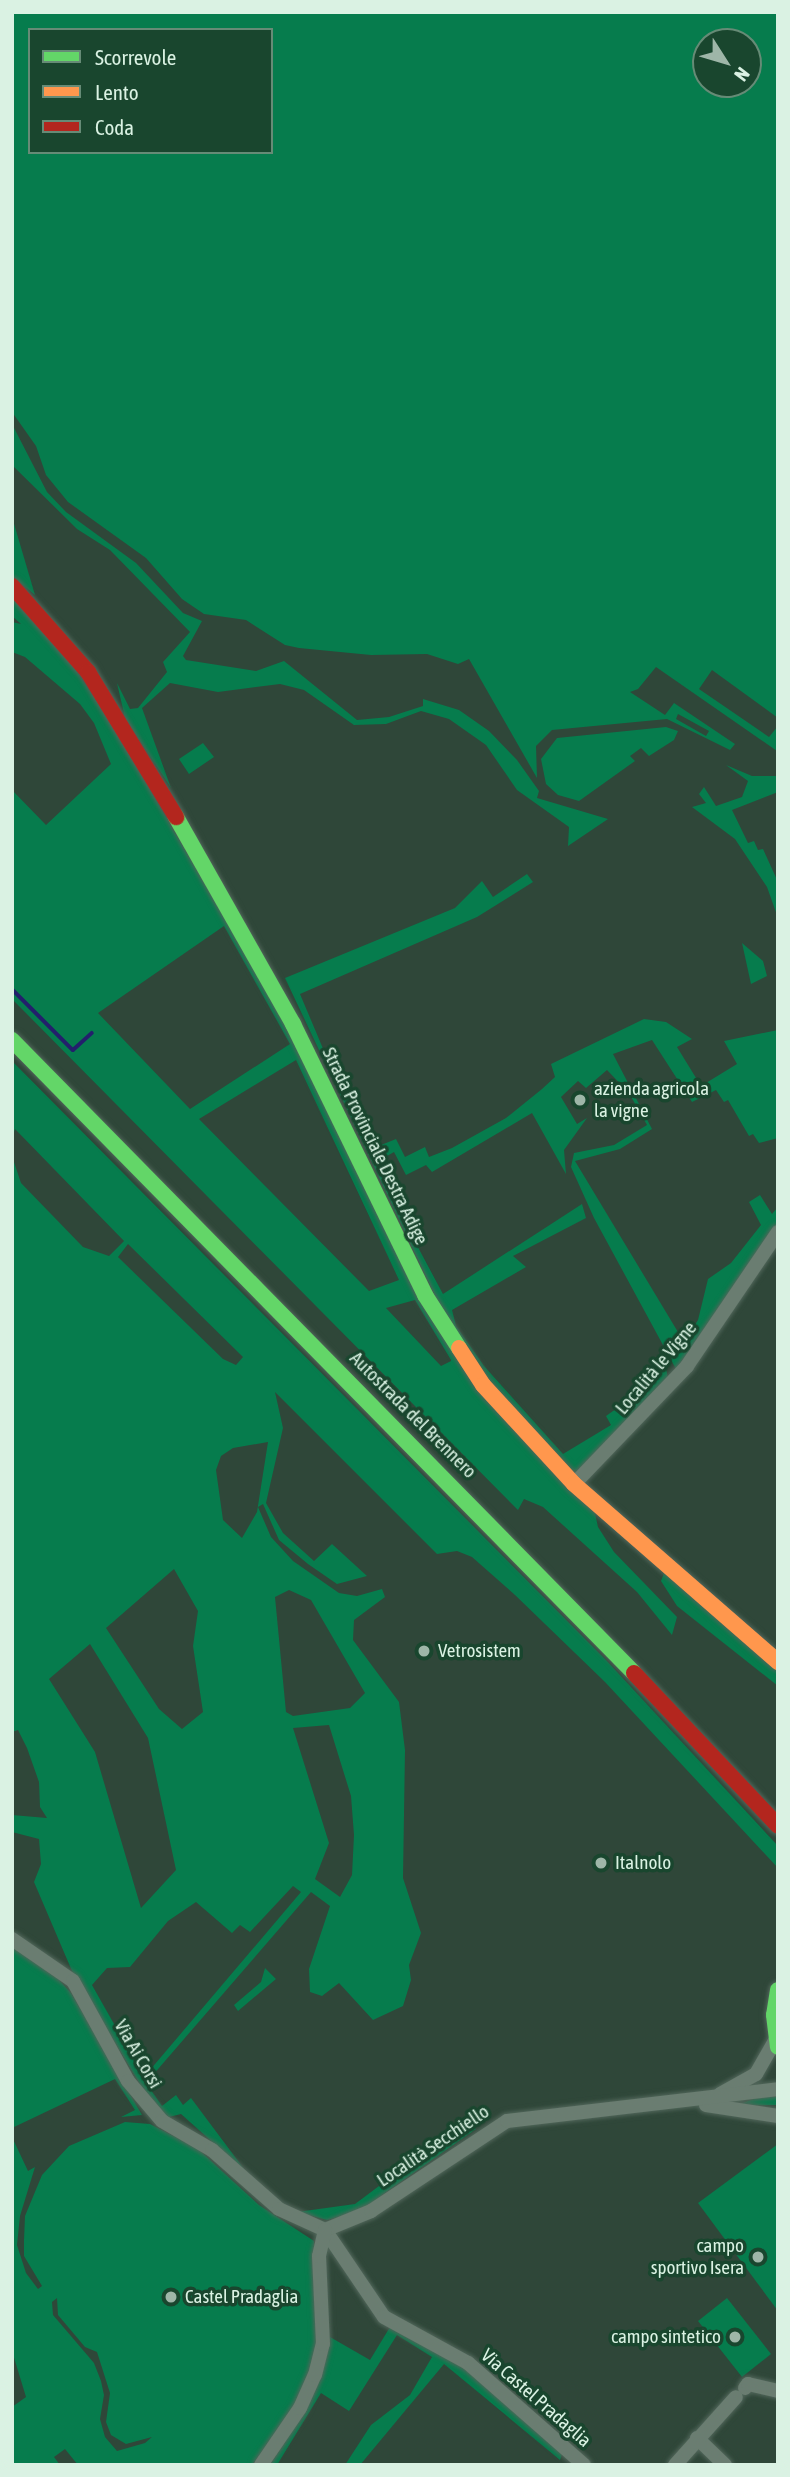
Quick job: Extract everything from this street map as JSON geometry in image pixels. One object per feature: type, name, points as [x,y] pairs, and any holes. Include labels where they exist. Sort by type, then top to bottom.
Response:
[{"type":"main road","name":"Strada Provinciale Destra Adige","points":[[12,586],[88,672],[177,818],[283,1004],[425,1295],[483,1385],[574,1484],[778,1662]]},
{"type":"main road","name":"Autostrada del Brennero","points":[[12,1019],[490,1501]]},
{"type":"main road","name":"Autostrada del Brennero","points":[[12,1040],[594,1629],[778,1826]]},
{"type":"main road","points":[[751,1771],[778,1801]]},
{"type":"main road","points":[[777,2043],[778,1990]]},
{"type":"street","name":"Località le Vigne","points":[[574,1484],[688,1366],[778,1232]]},
{"type":"street","name":"Via Ai Corsi","points":[[12,1939],[73,1981],[147,2108],[212,2150],[268,2201],[318,2228]]},
{"type":"street","name":"Località Secchiello","points":[[753,2076],[768,2060],[777,2043]]},
{"type":"street","name":"Località Secchiello","points":[[695,2102],[728,2092],[753,2076],[778,2067]]},
{"type":"street","name":"Località Secchiello","points":[[318,2228],[371,2211],[507,2121],[695,2102],[775,2087]]},
{"type":"street","points":[[695,2102],[778,2116]]},
{"type":"street","points":[[261,2465],[300,2408],[315,2375],[323,2344],[318,2228]]},
{"type":"street","name":"Via Castel Pradaglia","points":[[318,2228],[384,2317],[468,2362],[584,2465]]},
{"type":"street","points":[[675,2465],[748,2384],[778,2391]]},
{"type":"street","points":[[697,2438],[725,2465]]},
{"type":"green space","points":[[12,12],[778,12],[778,718],[712,670],[699,689],[769,737],[778,726],[777,751],[656,667],[638,689],[630,692],[665,715],[674,703],[735,744],[730,750],[667,719],[552,730],[536,746],[537,778],[469,659],[458,664],[427,654],[371,655],[299,648],[285,645],[246,620],[204,614],[182,599],[146,558],[68,502],[46,475],[36,446],[12,412]],"holes":[[[678,714],[709,731],[706,736],[676,719]]]},
{"type":"green space","points":[[12,424],[47,492],[66,512],[136,563],[183,613],[202,621],[183,656],[186,660],[256,671],[284,661],[357,720],[389,717],[423,706],[423,699],[459,710],[489,731],[517,760],[539,791],[537,798],[608,819],[568,846],[569,827],[517,790],[486,745],[449,719],[421,711],[386,724],[354,725],[304,690],[280,684],[218,692],[170,683],[142,708],[171,788],[125,718],[117,683],[130,709],[138,708],[167,672],[163,662],[190,632],[110,550],[77,529],[12,465]]},
{"type":"green space","points":[[12,517],[25,561],[35,595],[12,576]]},
{"type":"green space","points":[[12,594],[60,647],[108,718],[297,1042],[418,1298],[595,1513],[598,1527],[614,1552],[677,1617],[672,1635],[637,1592],[543,1507],[524,1499],[518,1510],[12,999],[12,790],[46,825],[111,764],[94,723],[80,704],[25,657],[12,652],[12,622],[21,624],[12,616]],"holes":[[[224,926],[290,1044],[190,1109],[98,1013]],[[296,1060],[399,1280],[369,1291],[199,1119]],[[415,1300],[451,1361],[441,1366],[386,1308]]]},
{"type":"green space","points":[[666,727],[678,731],[674,740],[649,756],[641,748],[630,756],[635,761],[579,801],[558,795],[546,784],[541,759],[557,738]]},
{"type":"green space","points":[[203,743],[214,757],[189,774],[179,759]]},
{"type":"green space","points":[[726,765],[752,776],[778,776],[778,792],[732,810],[748,843],[754,841],[758,850],[763,849],[778,882],[778,918],[767,887],[735,839],[692,807],[706,803],[699,794],[704,787],[716,806],[742,797],[748,781]]},
{"type":"green space","points":[[527,874],[533,882],[477,917],[300,994],[343,1096],[348,1094],[371,1149],[396,1139],[405,1157],[425,1147],[429,1157],[452,1148],[506,1118],[542,1089],[555,1077],[551,1064],[644,1019],[666,1022],[692,1039],[677,1047],[701,1086],[737,1064],[724,1041],[778,1030],[778,1138],[759,1143],[753,1134],[749,1136],[728,1100],[724,1102],[716,1090],[692,1102],[652,1040],[613,1054],[652,1129],[620,1149],[575,1161],[684,1342],[698,1320],[708,1279],[731,1263],[761,1225],[749,1202],[760,1195],[772,1214],[778,1207],[778,1228],[676,1369],[594,1218],[571,1167],[574,1153],[614,1145],[647,1125],[629,1093],[607,1070],[586,1088],[578,1081],[561,1097],[577,1124],[587,1118],[564,1150],[566,1174],[532,1113],[432,1172],[426,1165],[406,1175],[394,1152],[380,1160],[395,1187],[391,1197],[443,1294],[582,1204],[586,1218],[513,1256],[526,1267],[452,1310],[456,1326],[484,1366],[563,1454],[611,1425],[606,1416],[613,1411],[619,1408],[624,1415],[665,1364],[668,1378],[575,1473],[489,1381],[447,1321],[285,978],[455,908],[482,881],[493,897]]},
{"type":"green space","points":[[742,943],[763,961],[767,976],[751,984]]},
{"type":"green space","points":[[12,1061],[606,1660],[778,1846],[778,1868],[605,1682],[515,1595],[472,1557],[457,1551],[437,1554],[275,1392],[283,1428],[266,1503],[283,1533],[314,1561],[332,1544],[367,1576],[337,1584],[308,1564],[279,1540],[263,1504],[258,1507],[271,1537],[293,1561],[339,1593],[357,1596],[382,1589],[385,1597],[354,1620],[353,1640],[399,1702],[405,1750],[403,1878],[421,1933],[409,1965],[411,1980],[403,2006],[373,2020],[339,1983],[322,1996],[310,1992],[309,1969],[330,1906],[311,1892],[146,2083],[162,2106],[176,2095],[183,2105],[191,2098],[247,2173],[181,2114],[165,2118],[155,2109],[72,1971],[34,1882],[41,1864],[39,1839],[12,1832],[12,1815],[47,1818],[40,1807],[39,1782],[27,1748],[18,1730],[12,1732],[12,1156],[21,1183],[83,1247],[109,1256],[124,1241],[15,1129],[12,1138]],"holes":[[[128,1244],[243,1357],[236,1365],[223,1359],[118,1257]],[[268,1442],[257,1512],[242,1538],[223,1520],[216,1470],[221,1456],[233,1448]],[[174,1569],[198,1611],[193,1646],[203,1712],[182,1729],[159,1709],[106,1628]],[[289,1590],[311,1600],[365,1693],[350,1708],[293,1716],[286,1712],[275,1597]],[[90,1644],[148,1738],[176,1870],[141,1908],[95,1752],[49,1679]],[[329,1725],[351,1796],[354,1835],[352,1875],[340,1897],[315,1879],[329,1843],[293,1728]],[[293,1886],[301,1892],[144,2077],[92,1985],[107,1968],[130,1967],[168,1921],[196,1902],[232,1933],[240,1925],[250,1932]]]},
{"type":"green space","points":[[664,1573],[778,1671],[778,1686],[677,1606],[661,1581]]},
{"type":"green space","points":[[12,1947],[48,1968],[71,1993],[142,2115],[121,2117],[135,2110],[115,2079],[12,2128]]},
{"type":"green space","points":[[265,1968],[276,1979],[238,2011],[234,2005],[261,1982]]},
{"type":"green space","points":[[762,2096],[778,2097],[778,2105],[734,2106]]},
{"type":"green space","points":[[466,2121],[476,2129],[358,2212],[327,2220],[297,2212],[355,2204]]},
{"type":"green space","points":[[125,2122],[150,2124],[197,2148],[259,2205],[314,2241],[318,2334],[314,2365],[294,2408],[252,2465],[78,2465],[65,2449],[54,2457],[60,2465],[12,2465],[12,2407],[26,2397],[12,2351],[12,2137],[28,2171],[35,2167],[20,2216],[17,2245],[26,2273],[38,2289],[42,2286],[24,2256],[25,2216],[42,2175],[69,2146]],"holes":[[[57,2298],[58,2315],[85,2347],[97,2352],[110,2393],[106,2422],[111,2435],[126,2444],[152,2437],[145,2443],[117,2451],[105,2437],[100,2419],[104,2395],[101,2381],[94,2363],[53,2315],[52,2302]]]},
{"type":"green space","name":"campo sportivo Isera","points":[[778,2144],[778,2311],[698,2203]]},
{"type":"green space","name":"campo sintetico","points":[[727,2298],[771,2354],[742,2377],[698,2321]]},
{"type":"green space","points":[[390,2327],[449,2356],[563,2452],[560,2460],[444,2364],[360,2465],[345,2465],[371,2425],[410,2395],[432,2357],[397,2335],[349,2411],[321,2393],[277,2465],[270,2465],[306,2410],[330,2337],[370,2360]]},
{"type":"waterway","points":[[12,989],[73,1050],[92,1033]]},
{"type":"traffic: fast","points":[[176,817],[293,1024],[425,1295],[459,1348]]},
{"type":"traffic: fast","points":[[12,1040],[634,1673]]},
{"type":"traffic: fast","points":[[778,1990],[774,2015],[778,2047]]},
{"type":"traffic: slow","points":[[459,1348],[483,1385],[574,1484],[778,1662]]},
{"type":"traffic: jam","points":[[12,586],[88,672],[176,817]]},
{"type":"traffic: jam","points":[[634,1673],[778,1826]]},
{"type":"place","name":"azienda agricola la vigne","points":[[580,1100]]},
{"type":"place","name":"Vetrosistem","points":[[424,1651]]},
{"type":"place","name":"Italnolo","points":[[601,1863]]},
{"type":"place","name":"campo sportivo Isera","points":[[758,2257]]},
{"type":"place","name":"Castel Pradaglia","points":[[171,2297]]},
{"type":"place","name":"campo sintetico","points":[[735,2337]]}]
